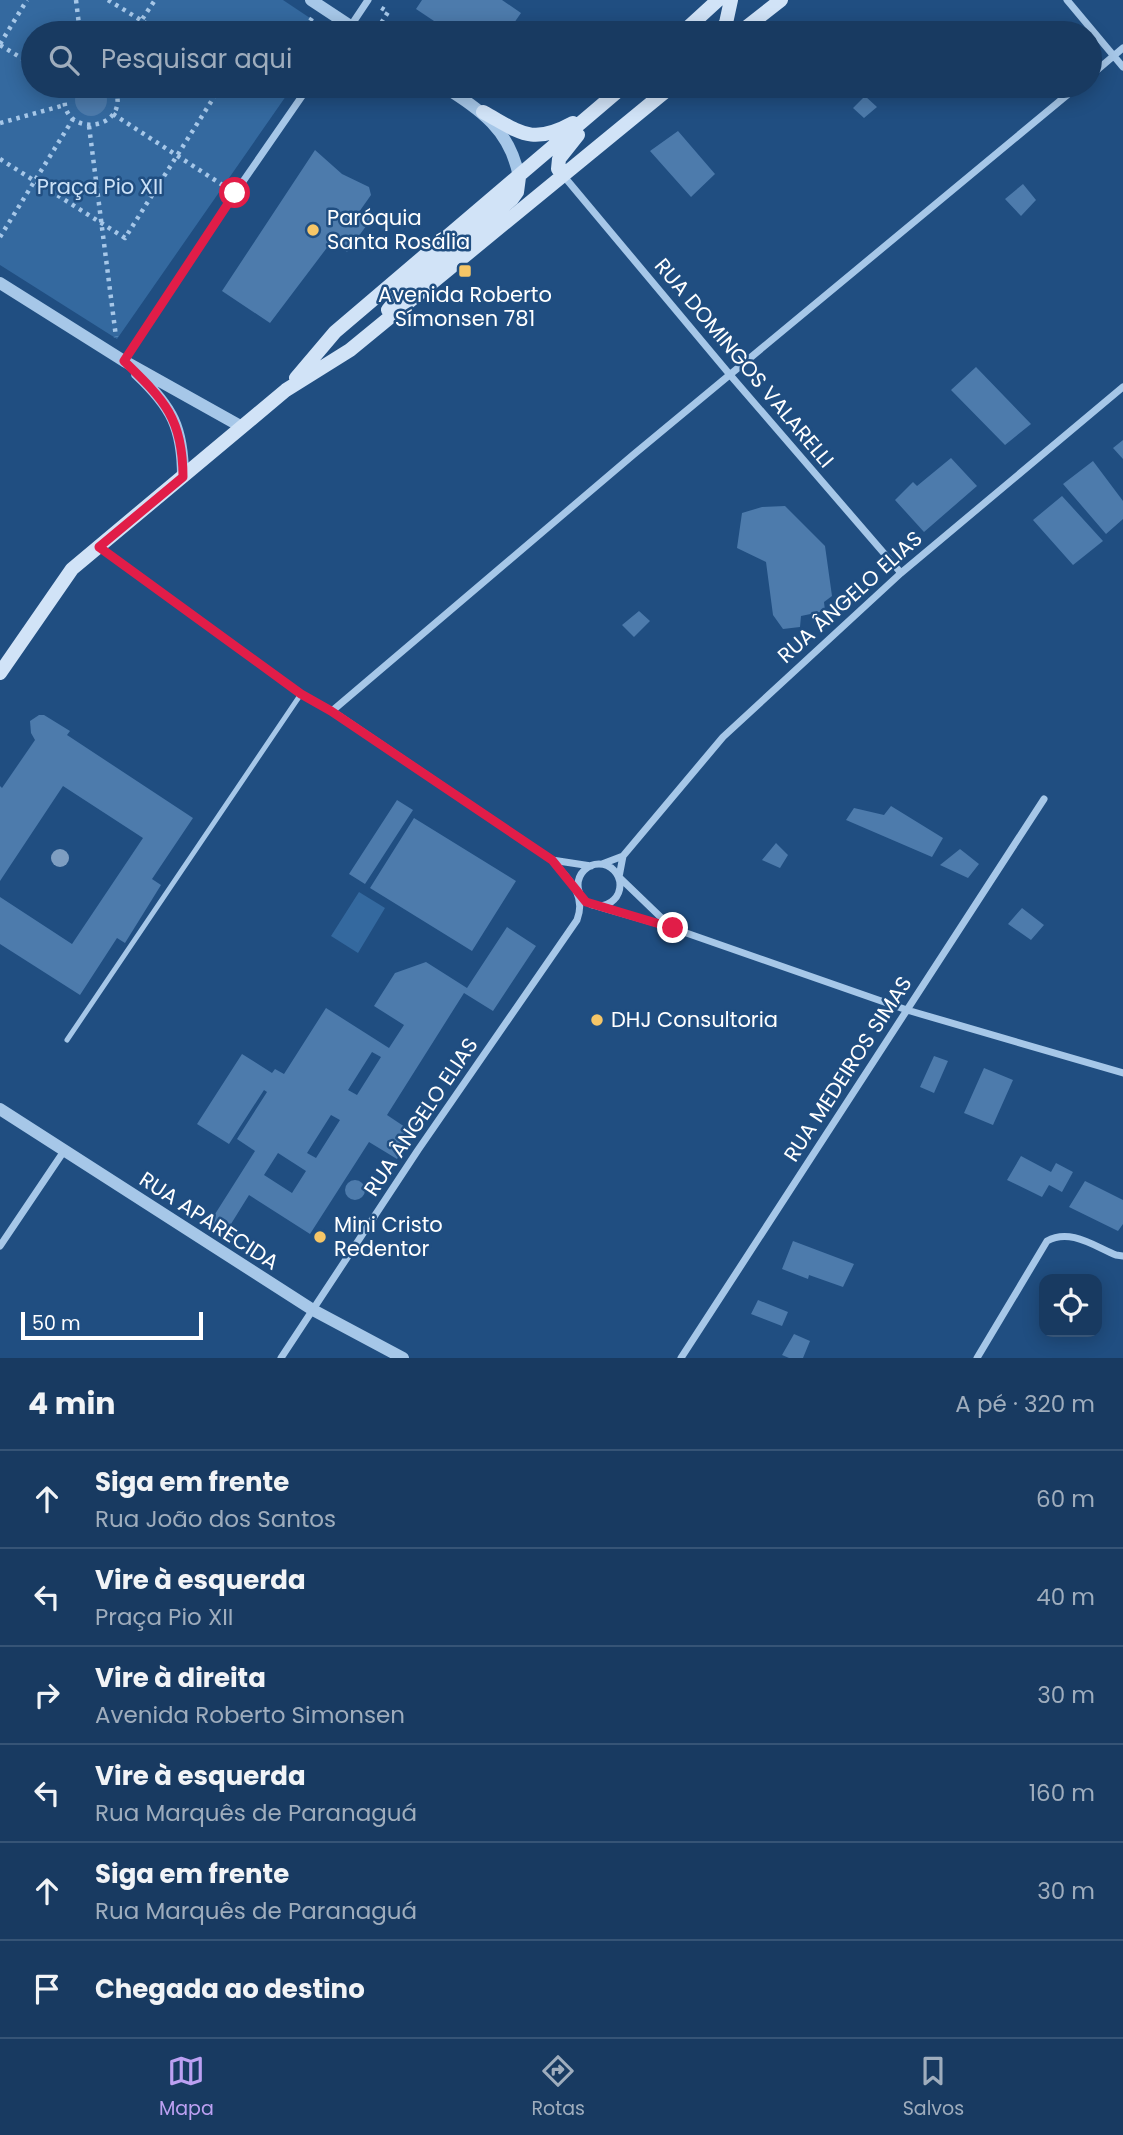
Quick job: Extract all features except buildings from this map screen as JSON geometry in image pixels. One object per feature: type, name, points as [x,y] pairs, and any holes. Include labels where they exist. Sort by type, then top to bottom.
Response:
[{"type":"main road","points":[[695,21],[718,0]]},
{"type":"main road","points":[[726,21],[731,0]]},
{"type":"main road","points":[[754,21],[781,0]]},
{"type":"main road","points":[[286,390],[335,332],[610,98]]},
{"type":"main road","points":[[0,673],[72,569],[286,390],[350,350],[656,98]]},
{"type":"main road","points":[[483,112],[529,136],[545,136],[601,106]]},
{"type":"main road","points":[[562,174],[558,169],[559,159],[601,106]]},
{"type":"main road","points":[[365,337],[405,289],[512,200],[517,192],[519,177]]},
{"type":"street","points":[[312,0],[340,21]]},
{"type":"street","points":[[358,21],[368,0]]},
{"type":"street","points":[[1067,0],[1084,21]]},
{"type":"street","points":[[1102,43],[1123,67]]},
{"type":"street","points":[[1102,66],[1123,48]]},
{"type":"street","points":[[124,361],[301,98]]},
{"type":"street","points":[[461,98],[483,112],[509,146],[519,177]]},
{"type":"street","points":[[331,711],[622,464],[1064,98]]},
{"type":"street","name":"RUA DOMINGOS VALARELLI","points":[[562,174],[901,573]]},
{"type":"street","points":[[0,283],[124,361],[242,428]]},
{"type":"street","points":[[124,361],[166,404],[179,433],[183,453],[183,477]]},
{"type":"street","name":"RUA ÂNGELO ELIAS","points":[[602,864],[623,856],[723,737],[901,573],[1123,387]]},
{"type":"street","points":[[99,547],[301,694],[331,711],[552,860],[586,902],[673,928],[907,1010],[1123,1073]]},
{"type":"street","name":"RUA MEDEIROS SIMAS","points":[[681,1358],[1044,799]]},
{"type":"street","name":"RUA ÂNGELO ELIAS","points":[[619,877],[623,856]]},
{"type":"street","points":[[552,860],[591,866],[602,864],[612,869],[673,928]]},
{"type":"street","points":[[579,894],[578,883],[582,872],[591,866]]},
{"type":"street","points":[[596,906],[607,905],[616,899],[620,888],[619,877]]},
{"type":"street","name":"RUA ÂNGELO ELIAS","points":[[281,1358],[418,1150],[577,920],[579,894]]},
{"type":"street","name":"RUA APARECIDA","points":[[0,1109],[313,1310],[403,1358]]},
{"type":"street","points":[[0,1246],[64,1151]]},
{"type":"street","points":[[977,1358],[1047,1241],[1056,1236],[1071,1235],[1116,1255],[1123,1255]]},
{"type":"lane","points":[[67,1040],[301,694]]},
{"type":"path","points":[[21,58],[0,45],[27,0]]},
{"type":"path","points":[[76,0],[79,21]]},
{"type":"path","points":[[108,0],[142,21],[155,0]]},
{"type":"path","points":[[66,98],[65,105],[73,119],[89,126],[99,124],[113,114],[117,106],[116,98]]},
{"type":"path","points":[[0,159],[125,237],[213,98]]},
{"type":"path","points":[[0,123],[65,105]]},
{"type":"path","points":[[113,114],[235,193]]},
{"type":"path","points":[[0,237],[73,119]]},
{"type":"path","points":[[89,126],[117,339],[124,361]]},
{"type":"green space","name":"Praça Pio XII","points":[[0,0],[283,0],[314,21],[21,21],[21,98],[285,98],[117,339],[0,265]]},
{"type":"green space","points":[[359,892],[385,908],[358,953],[331,936]]},
{"type":"place","name":"Paróquia Santa Rosália","points":[[313,230]]},
{"type":"place","name":"Avenida Roberto Símonsen 781","points":[[465,271]]},
{"type":"place","name":"DHJ Consultoria","points":[[597,1020]]},
{"type":"place","name":"Mini Cristo Redentor","points":[[320,1237]]},
{"type":"route","points":[[235,193],[124,361],[166,404],[179,433],[183,453],[183,477],[99,547],[301,694],[331,711],[552,860],[586,902],[673,928]]}]
